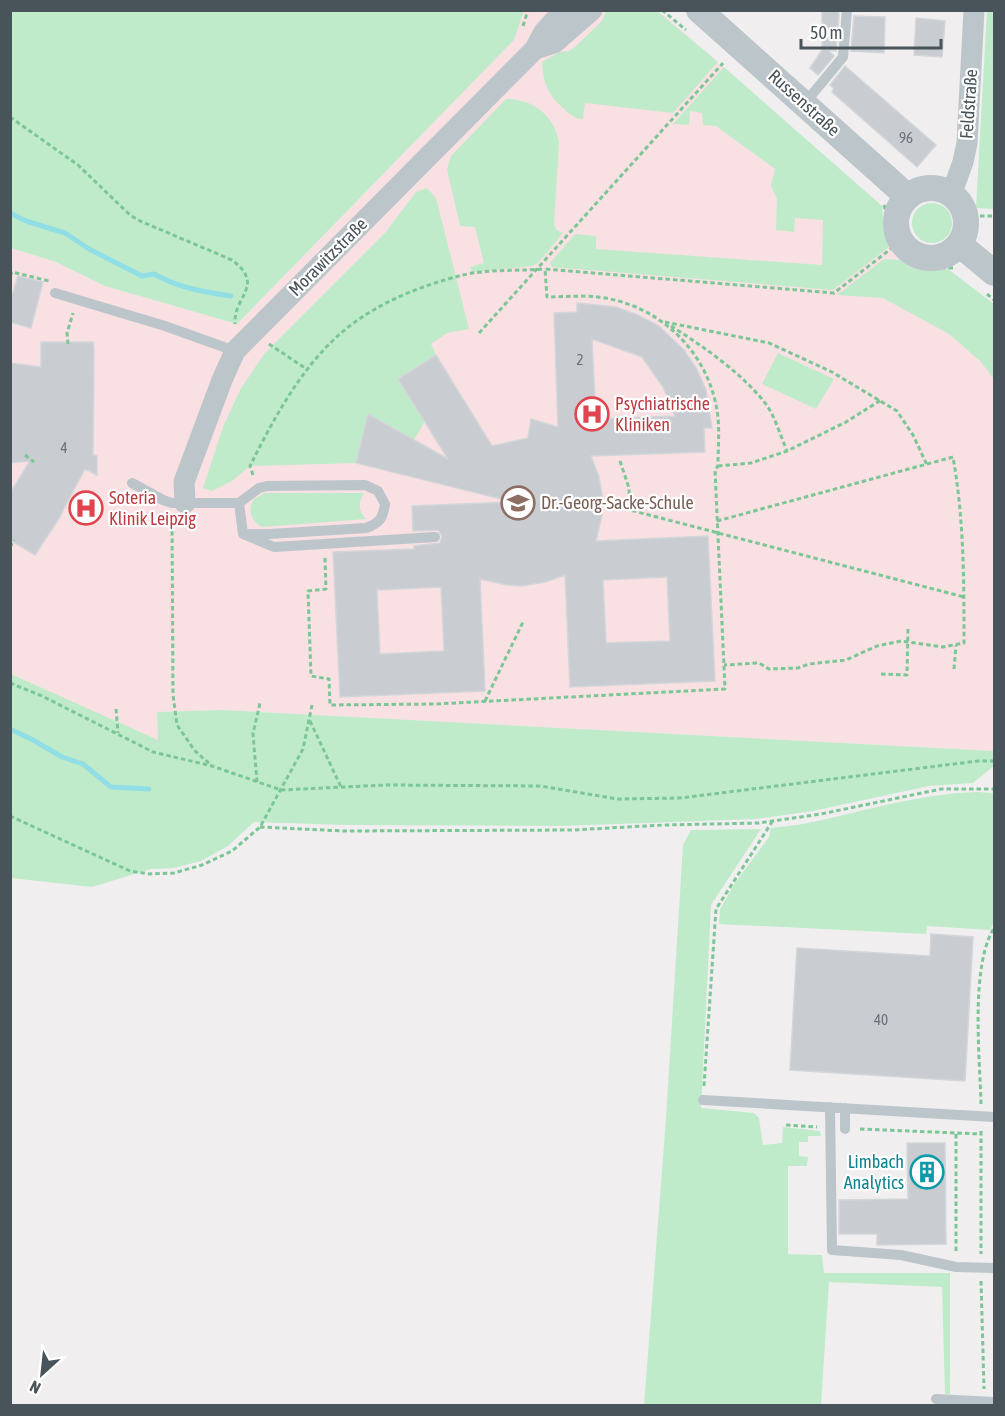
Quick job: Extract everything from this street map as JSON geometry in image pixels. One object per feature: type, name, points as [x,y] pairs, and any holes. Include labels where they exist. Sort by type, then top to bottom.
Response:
[{"type":"street","name":"Morawitzstraße","points":[[178,503],[222,380],[241,338],[535,49],[544,32],[564,10]]},
{"type":"street","name":"Morawitzstraße","points":[[535,49],[554,43],[592,10]]},
{"type":"street","name":"Feldstraße","points":[[951,195],[967,143],[974,10]]},
{"type":"street","name":"Russenstraße","points":[[694,22],[805,103],[908,196]]},
{"type":"street","points":[[933,188],[951,195],[960,204],[965,216],[965,231],[959,244],[946,254],[929,257],[897,244],[897,217],[908,196],[920,190],[933,188]]},
{"type":"street","points":[[959,244],[991,283]]},
{"type":"lane","points":[[805,103],[843,57],[847,10]]},
{"type":"lane","points":[[54,293],[165,326],[241,338]]},
{"type":"lane","points":[[132,483],[163,500],[178,503],[239,503],[258,488],[365,485],[378,491],[386,504],[384,516],[378,524],[366,528],[243,534]]},
{"type":"lane","points":[[239,503],[243,534]]},
{"type":"lane","points":[[243,534],[274,547],[435,537]]},
{"type":"lane","points":[[703,1100],[994,1117]]},
{"type":"lane","points":[[830,1107],[832,1250],[901,1255],[956,1268],[994,1268]]},
{"type":"lane","points":[[845,1108],[845,1129]]},
{"type":"lane","points":[[936,1399],[994,1402]]},
{"type":"path","points":[[662,10],[694,22]]},
{"type":"path","points":[[478,333],[723,63]]},
{"type":"path","points":[[10,117],[78,165],[140,221],[232,260],[241,267],[247,274],[248,287],[234,316],[241,338],[308,370]]},
{"type":"path","points":[[883,202],[888,236],[897,244],[905,259],[918,266],[952,267],[958,271]]},
{"type":"path","points":[[965,216],[994,216]]},
{"type":"path","points":[[258,488],[250,466],[274,418],[308,370],[335,340],[358,320],[409,292],[465,275],[545,269],[834,293],[897,244]]},
{"type":"path","points":[[545,269],[547,297],[588,296],[613,299],[663,321],[690,338],[737,374],[768,408],[787,451]]},
{"type":"path","points":[[10,276],[12,272],[58,284],[54,293]]},
{"type":"path","points":[[991,283],[994,300]]},
{"type":"path","points":[[68,344],[67,333],[77,300]]},
{"type":"path","points":[[663,321],[769,343],[832,372],[897,411],[927,465]]},
{"type":"path","points":[[325,544],[326,590],[308,591],[310,676],[329,679],[330,705],[485,701],[724,689],[715,470],[718,466],[717,410],[709,382],[693,352],[663,321]]},
{"type":"path","points":[[718,466],[752,464],[787,451],[846,422],[881,400]]},
{"type":"path","points":[[25,455],[34,462]]},
{"type":"path","points":[[717,521],[953,457],[961,510],[964,643],[943,647],[901,641],[878,646],[846,660],[809,664],[798,668],[769,669],[759,663],[724,665]]},
{"type":"path","points":[[620,461],[629,488],[630,510],[964,597]]},
{"type":"path","points":[[178,503],[173,695],[177,725],[195,751],[212,766]]},
{"type":"path","points":[[10,547],[14,540]]},
{"type":"path","points":[[485,701],[524,620]]},
{"type":"path","points":[[881,674],[907,675],[908,628]]},
{"type":"path","points":[[954,669],[956,645]]},
{"type":"path","points":[[10,683],[153,752],[212,766],[281,790],[386,785],[541,786],[618,799],[680,798],[978,761],[994,761]]},
{"type":"path","points":[[257,782],[253,734],[260,703]]},
{"type":"path","points":[[10,816],[130,871],[149,874],[174,873],[202,865],[232,851],[260,827],[303,749],[312,705]]},
{"type":"path","points":[[116,709],[117,733]]},
{"type":"path","points":[[309,720],[341,787]]},
{"type":"path","points":[[260,827],[344,831],[574,830],[772,822],[941,789],[994,789]]},
{"type":"path","points":[[703,1100],[716,909],[772,822]]},
{"type":"path","points":[[982,1116],[979,1015],[981,981],[984,957],[994,928]]},
{"type":"path","points":[[845,1129],[981,1134]]},
{"type":"path","points":[[956,1133],[956,1268]]},
{"type":"shaded area","name":"Psychiatrische Kliniken","points":[[657,10],[882,206],[889,247],[901,260],[910,267],[922,270],[948,269],[994,309],[994,751],[222,710],[157,712],[158,741],[11,674],[11,248],[56,262],[105,286],[237,324],[514,40],[524,11]]},
{"type":"green space","points":[[10,11],[524,11],[514,40],[237,324],[105,286],[56,262],[11,248]]},
{"type":"green space","points":[[606,11],[657,11],[718,62],[673,113],[585,103],[583,119],[575,117],[550,93],[545,82],[542,62],[576,46],[602,21]]},
{"type":"green space","points":[[987,11],[994,11],[994,209],[976,208]]},
{"type":"green space","points":[[724,67],[882,206],[884,231],[889,247],[833,290],[552,267],[550,263],[575,234],[596,236],[596,249],[822,265],[823,220],[795,218],[794,232],[776,230],[777,199],[771,186],[775,169],[716,126],[703,125],[702,113],[690,111],[689,125],[673,124]]},
{"type":"green space","points":[[506,99],[525,102],[541,110],[556,132],[559,142],[554,225],[563,233],[533,266],[472,272],[470,267],[484,263],[475,227],[460,226],[447,169],[451,156]]},
{"type":"green space","points":[[427,188],[436,198],[469,329],[447,333],[431,344],[436,355],[399,379],[425,421],[414,440],[356,463],[250,466],[232,481],[212,491],[203,488],[223,427],[241,388],[265,353],[385,233],[416,192]]},
{"type":"green space","points":[[932,203],[946,209],[952,223],[946,237],[932,243],[918,237],[912,223],[918,209]]},
{"type":"green space","points":[[884,259],[901,260],[910,267],[922,270],[948,269],[994,304],[994,379],[980,361],[949,334],[883,298],[837,295]]},
{"type":"green space","points":[[778,353],[834,379],[816,409],[762,384]]},
{"type":"green space","points":[[265,493],[364,493],[360,506],[361,513],[366,519],[262,527],[253,518],[251,507],[254,499]]},
{"type":"green space","points":[[11,674],[158,740],[157,712],[222,710],[994,751],[994,766],[973,783],[929,786],[813,811],[756,819],[562,826],[346,825],[254,822],[228,846],[201,861],[174,868],[151,869],[92,887],[11,878]]},
{"type":"green space","points":[[977,792],[994,793],[994,922],[990,930],[927,926],[926,934],[719,924],[720,909],[735,883],[769,837],[771,828],[811,822],[916,799]]},
{"type":"green space","points":[[761,829],[711,905],[701,1108],[754,1113],[759,1118],[763,1145],[782,1143],[783,1127],[820,1131],[821,1136],[808,1136],[808,1142],[799,1142],[799,1156],[808,1157],[807,1166],[788,1166],[788,1254],[822,1255],[824,1273],[950,1273],[950,1394],[945,1394],[942,1287],[829,1282],[821,1405],[644,1406],[666,1118],[683,845],[691,830]]},
{"type":"building","points":[[822,10],[838,10],[839,15],[836,51],[828,50],[834,56],[818,75],[810,68],[822,50]]},
{"type":"building","points":[[854,16],[885,17],[884,53],[851,51]]},
{"type":"building","points":[[916,18],[945,21],[942,57],[914,55]]},
{"type":"building","points":[[845,66],[936,145],[917,167],[832,92],[834,88],[830,85]]},
{"type":"building","points":[[18,276],[43,282],[31,328],[10,322],[10,302]]},
{"type":"building","points":[[577,303],[616,307],[659,326],[684,350],[697,369],[706,390],[712,428],[704,428],[705,452],[591,456],[599,477],[603,500],[596,541],[708,536],[715,681],[570,687],[565,575],[545,582],[522,586],[480,579],[485,691],[340,697],[333,552],[414,549],[414,546],[440,543],[442,536],[438,530],[413,531],[412,506],[513,502],[356,463],[368,414],[448,459],[398,379],[436,355],[492,446],[528,438],[531,419],[558,427],[554,313],[577,312]],"holes":[[[592,339],[642,357],[663,387],[675,416],[596,419]],[[667,577],[670,641],[606,643],[603,580]],[[441,587],[444,651],[380,654],[377,590]]]},
{"type":"building","name":"Soteria Klinik Leipzig","points":[[41,342],[93,342],[93,455],[97,456],[97,475],[85,469],[58,520],[35,555],[10,540],[10,493],[30,461],[10,463],[10,363],[41,367]]},
{"type":"building","points":[[931,934],[973,937],[965,1081],[790,1070],[797,948],[930,956]]},
{"type":"building","name":"Limbach Analytics","points":[[907,1143],[945,1143],[946,1244],[877,1245],[877,1234],[839,1234],[839,1200],[908,1199]]},
{"type":"waterway","points":[[10,213],[26,221],[65,233],[89,249],[142,276],[154,274],[182,286],[231,296]]},
{"type":"waterway","points":[[10,729],[62,757],[83,764],[111,787],[149,789]]},
{"type":"place","name":"Psychiatrische Kliniken","points":[[592,414]]},
{"type":"place","name":"Dr.-Georg-Sacke-Schule","points":[[518,503]]},
{"type":"place","name":"Soteria Klinik Leipzig","points":[[86,508]]},
{"type":"place","name":"Limbach Analytics","points":[[927,1172]]}]
